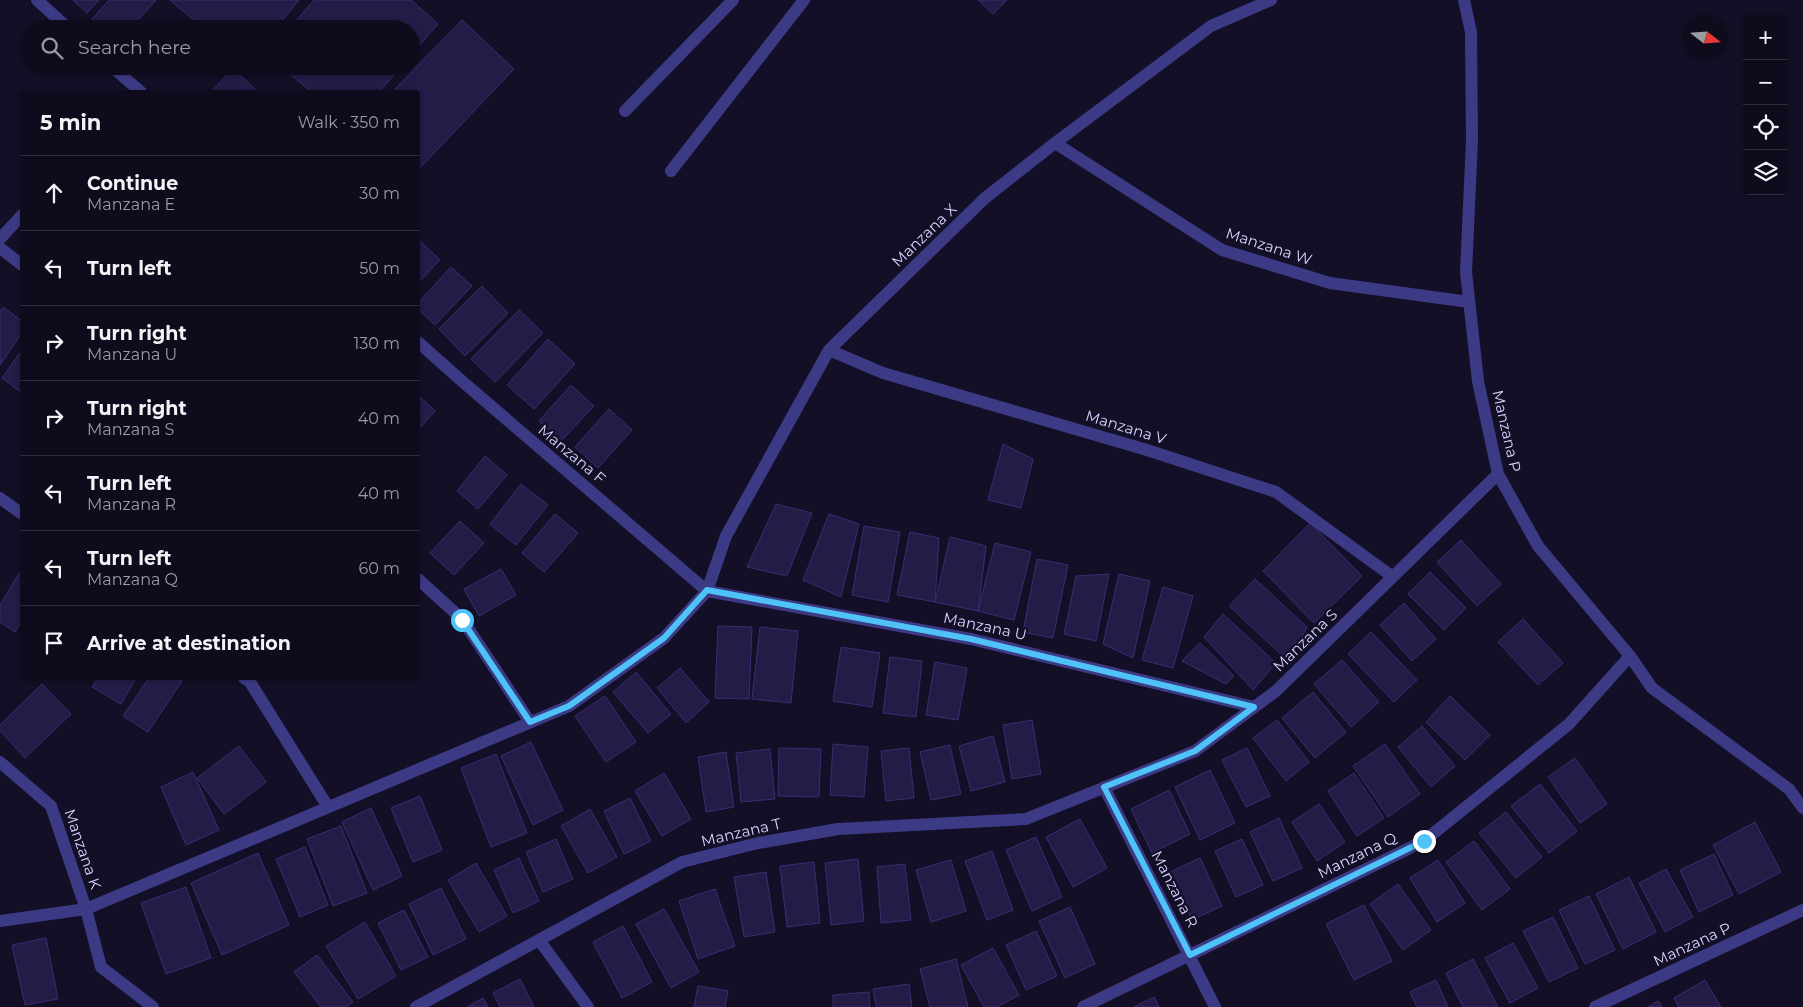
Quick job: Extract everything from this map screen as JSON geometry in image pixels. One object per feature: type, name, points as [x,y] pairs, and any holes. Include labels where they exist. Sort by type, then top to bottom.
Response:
[{"type":"street","points":[[37,0],[59,20]]},
{"type":"street","points":[[625,111],[733,0]]},
{"type":"street","points":[[671,171],[804,0]]},
{"type":"street","name":"Manzana X","points":[[707,590],[726,536],[829,350],[986,198],[1055,143],[1211,26],[1271,0]]},
{"type":"street","name":"Manzana P","points":[[1464,0],[1471,32],[1472,140],[1466,272],[1478,381],[1498,474],[1538,546],[1630,656],[1652,688],[1789,789],[1803,808]]},
{"type":"street","points":[[120,75],[136,90]]},
{"type":"street","name":"Manzana W","points":[[1055,143],[1222,250],[1330,283],[1470,302]]},
{"type":"street","points":[[0,239],[20,217]]},
{"type":"street","points":[[0,248],[20,263]]},
{"type":"street","name":"Manzana F","points":[[420,344],[707,590]]},
{"type":"street","name":"Manzana V","points":[[829,350],[883,373],[1148,450],[1276,492],[1392,577]]},
{"type":"street","name":"Manzana S","points":[[1104,787],[1195,751],[1276,691],[1498,474]]},
{"type":"street","points":[[0,498],[20,513]]},
{"type":"street","points":[[420,581],[462,620],[530,722]]},
{"type":"street","points":[[0,921],[86,909],[569,706],[664,638],[707,590]]},
{"type":"street","name":"Manzana U","points":[[707,590],[971,639],[1254,707]]},
{"type":"street","name":"Manzana Q","points":[[1083,1007],[1424,841],[1569,724],[1630,656]]},
{"type":"street","points":[[247,680],[328,807]]},
{"type":"street","name":"Manzana K","points":[[0,762],[51,806],[86,909]]},
{"type":"street","name":"Manzana R","points":[[1104,787],[1216,1007]]},
{"type":"street","name":"Manzana T","points":[[416,1007],[682,862],[758,843],[838,829],[1026,819],[1104,787]]},
{"type":"street","points":[[86,909],[101,967],[153,1007]]},
{"type":"street","name":"Manzana P","points":[[1595,1007],[1803,910]]},
{"type":"street","points":[[539,940],[588,1007]]},
{"type":"building","points":[[73,0],[99,0],[87,13]]},
{"type":"building","points":[[109,0],[156,0],[138,20],[92,19]]},
{"type":"building","points":[[170,0],[299,0],[282,20],[193,20]]},
{"type":"building","points":[[314,0],[411,0],[438,24],[420,45],[420,20],[297,20]]},
{"type":"building","points":[[978,0],[1007,0],[993,14]]},
{"type":"building","points":[[462,20],[514,69],[420,168],[420,90],[394,90],[409,75],[420,75],[420,63]]},
{"type":"building","points":[[227,75],[240,75],[255,89],[254,90],[213,90]]},
{"type":"building","points":[[291,75],[394,75],[381,90],[309,90]]},
{"type":"building","points":[[420,241],[440,260],[420,281]]},
{"type":"building","points":[[451,267],[472,286],[435,325],[420,311],[420,301]]},
{"type":"building","points":[[482,286],[508,313],[465,356],[439,329]]},
{"type":"building","points":[[3,307],[20,320],[20,336],[0,365],[0,312]]},
{"type":"building","points":[[519,310],[543,333],[495,382],[471,359]]},
{"type":"building","points":[[548,339],[575,364],[534,409],[507,385]]},
{"type":"building","points":[[20,353],[20,392],[2,378]]},
{"type":"building","points":[[571,385],[594,406],[561,441],[539,421]]},
{"type":"building","points":[[420,397],[435,411],[420,428]]},
{"type":"building","points":[[609,409],[632,430],[598,468],[575,447]]},
{"type":"building","points":[[1003,444],[1033,459],[1021,508],[988,500]]},
{"type":"building","points":[[485,456],[507,475],[478,509],[457,491]]},
{"type":"building","points":[[521,484],[548,505],[516,545],[490,524]]},
{"type":"building","points":[[776,504],[812,513],[787,576],[747,567]]},
{"type":"building","points":[[555,514],[578,533],[544,572],[522,553]]},
{"type":"building","points":[[829,514],[859,524],[841,597],[803,580]]},
{"type":"building","points":[[460,521],[484,543],[454,575],[430,553]]},
{"type":"building","points":[[1310,523],[1362,576],[1314,623],[1263,571]]},
{"type":"building","points":[[864,526],[900,532],[888,602],[852,595]]},
{"type":"building","points":[[910,532],[939,538],[935,602],[897,595]]},
{"type":"building","points":[[950,537],[986,546],[978,611],[935,602]]},
{"type":"building","points":[[1461,540],[1501,584],[1477,606],[1437,562]]},
{"type":"building","points":[[995,543],[1031,552],[1014,620],[978,611]]},
{"type":"building","points":[[1037,559],[1068,565],[1053,638],[1023,632]]},
{"type":"building","points":[[501,569],[516,595],[479,616],[464,589]]},
{"type":"building","points":[[20,572],[20,623],[15,632],[0,622],[0,605]]},
{"type":"building","points":[[1430,572],[1466,608],[1444,630],[1408,594]]},
{"type":"building","points":[[1109,574],[1096,641],[1064,634],[1076,576]]},
{"type":"building","points":[[1119,574],[1150,581],[1133,658],[1103,644]]},
{"type":"building","points":[[1255,579],[1307,627],[1289,662],[1229,606]]},
{"type":"building","points":[[1163,587],[1193,596],[1173,668],[1142,660]]},
{"type":"building","points":[[1404,603],[1436,639],[1412,661],[1380,625]]},
{"type":"building","points":[[1223,614],[1276,663],[1253,690],[1204,637]]},
{"type":"building","points":[[1523,619],[1563,663],[1538,685],[1498,642]]},
{"type":"building","points":[[718,626],[752,627],[749,699],[715,698]]},
{"type":"building","points":[[760,627],[798,631],[791,703],[752,699]]},
{"type":"building","points":[[1371,632],[1417,680],[1394,702],[1348,654]]},
{"type":"building","points":[[1200,643],[1234,676],[1226,684],[1182,661]]},
{"type":"building","points":[[841,647],[880,653],[872,707],[833,701]]},
{"type":"building","points":[[890,657],[922,661],[916,717],[883,713]]},
{"type":"building","points":[[1342,660],[1379,702],[1351,727],[1314,684]]},
{"type":"building","points":[[935,662],[967,668],[958,720],[926,715]]},
{"type":"building","points":[[680,668],[709,702],[686,723],[657,688]]},
{"type":"building","points":[[636,672],[671,714],[648,733],[613,692]]},
{"type":"building","points":[[97,680],[135,680],[121,704],[92,687]]},
{"type":"building","points":[[148,680],[182,681],[148,732],[123,716]]},
{"type":"building","points":[[42,684],[71,714],[25,758],[0,731],[0,725]]},
{"type":"building","points":[[1313,692],[1346,732],[1315,758],[1282,718]]},
{"type":"building","points":[[605,696],[636,742],[606,762],[575,716]]},
{"type":"building","points":[[1450,696],[1490,735],[1465,760],[1426,722]]},
{"type":"building","points":[[1032,720],[1041,774],[1012,779],[1003,725]]},
{"type":"building","points":[[1277,720],[1309,762],[1286,781],[1253,738]]},
{"type":"building","points":[[1422,726],[1455,766],[1431,787],[1398,747]]},
{"type":"building","points":[[993,736],[1005,782],[971,791],[959,746]]},
{"type":"building","points":[[531,742],[563,810],[533,825],[501,756]]},
{"type":"building","points":[[833,744],[868,747],[864,797],[830,795]]},
{"type":"building","points":[[1385,744],[1420,794],[1388,817],[1353,766]]},
{"type":"building","points":[[950,745],[961,794],[931,800],[920,752]]},
{"type":"building","points":[[239,746],[266,782],[224,814],[197,778]]},
{"type":"building","points":[[779,748],[821,749],[819,797],[778,796]]},
{"type":"building","points":[[909,748],[914,798],[886,801],[881,751]]},
{"type":"building","points":[[1247,748],[1270,796],[1246,807],[1222,760]]},
{"type":"building","points":[[770,749],[775,799],[741,802],[736,753]]},
{"type":"building","points":[[726,752],[734,807],[706,812],[698,757]]},
{"type":"building","points":[[496,754],[527,833],[491,847],[461,768]]},
{"type":"building","points":[[1575,758],[1607,804],[1580,823],[1548,777]]},
{"type":"building","points":[[1210,770],[1235,823],[1200,840],[1175,787]]},
{"type":"building","points":[[193,772],[219,830],[186,845],[161,787]]},
{"type":"building","points":[[664,773],[691,819],[662,836],[635,791]]},
{"type":"building","points":[[1354,773],[1384,818],[1357,836],[1328,791]]},
{"type":"building","points":[[1540,784],[1577,831],[1549,853],[1511,806]]},
{"type":"building","points":[[1169,790],[1190,834],[1152,853],[1131,809]]},
{"type":"building","points":[[420,796],[442,850],[413,862],[391,808]]},
{"type":"building","points":[[630,798],[651,841],[624,854],[604,811]]},
{"type":"building","points":[[1319,804],[1345,842],[1317,861],[1292,822]]},
{"type":"building","points":[[371,808],[402,876],[373,890],[342,822]]},
{"type":"building","points":[[590,809],[617,857],[588,873],[561,826]]},
{"type":"building","points":[[1506,812],[1542,857],[1516,878],[1479,833]]},
{"type":"building","points":[[1279,818],[1302,868],[1273,881],[1250,832]]},
{"type":"building","points":[[1080,819],[1107,868],[1073,887],[1046,837]]},
{"type":"building","points":[[1755,822],[1781,872],[1739,894],[1713,845]]},
{"type":"building","points":[[341,826],[367,893],[333,906],[307,839]]},
{"type":"building","points":[[1036,837],[1062,897],[1032,911],[1006,850]]},
{"type":"building","points":[[556,839],[573,879],[543,892],[526,852]]},
{"type":"building","points":[[1242,839],[1263,885],[1236,897],[1215,851]]},
{"type":"building","points":[[1474,841],[1510,889],[1482,910],[1446,862]]},
{"type":"building","points":[[305,847],[328,905],[300,917],[276,859]]},
{"type":"building","points":[[992,851],[1013,910],[987,920],[965,861]]},
{"type":"building","points":[[258,853],[289,925],[222,955],[191,883]]},
{"type":"building","points":[[1714,854],[1733,895],[1699,912],[1680,870]]},
{"type":"building","points":[[519,858],[539,901],[513,913],[494,870]]},
{"type":"building","points":[[1200,858],[1222,906],[1192,920],[1170,872]]},
{"type":"building","points":[[858,859],[864,921],[831,925],[825,863]]},
{"type":"building","points":[[951,860],[966,911],[931,922],[916,870]]},
{"type":"building","points":[[1438,860],[1465,903],[1437,922],[1410,878]]},
{"type":"building","points":[[814,862],[820,923],[787,927],[780,866]]},
{"type":"building","points":[[476,863],[507,916],[479,932],[448,880]]},
{"type":"building","points":[[905,864],[911,920],[881,923],[877,867]]},
{"type":"building","points":[[1666,869],[1693,917],[1665,932],[1639,883]]},
{"type":"building","points":[[766,872],[775,932],[744,937],[734,877]]},
{"type":"building","points":[[1629,877],[1656,932],[1623,949],[1596,894]]},
{"type":"building","points":[[1398,884],[1431,930],[1403,950],[1370,904]]},
{"type":"building","points":[[186,887],[211,958],[166,974],[141,903]]},
{"type":"building","points":[[441,888],[466,939],[433,955],[409,904]]},
{"type":"building","points":[[715,889],[735,946],[698,959],[679,901]]},
{"type":"building","points":[[1589,896],[1615,950],[1585,964],[1559,910]]},
{"type":"building","points":[[1364,905],[1392,961],[1354,980],[1326,924]]},
{"type":"building","points":[[1070,907],[1095,964],[1065,978],[1039,921]]},
{"type":"building","points":[[664,909],[699,972],[671,988],[636,924]]},
{"type":"building","points":[[404,910],[428,957],[401,970],[378,923]]},
{"type":"building","points":[[1553,917],[1578,968],[1549,982],[1523,931]]},
{"type":"building","points":[[365,922],[396,976],[358,999],[326,946]]},
{"type":"building","points":[[623,926],[652,982],[622,998],[593,942]]},
{"type":"building","points":[[1036,931],[1057,976],[1026,990],[1006,945]]},
{"type":"building","points":[[46,938],[58,999],[25,1005],[12,945]]},
{"type":"building","points":[[1513,943],[1538,988],[1510,1003],[1485,958]]},
{"type":"building","points":[[993,948],[1019,995],[997,1007],[984,1007],[961,965]]},
{"type":"building","points":[[317,955],[353,1002],[346,1007],[321,1007],[294,972]]},
{"type":"building","points":[[956,959],[968,1007],[930,1007],[920,969]]},
{"type":"building","points":[[1473,959],[1498,1007],[1463,1007],[1446,973]]},
{"type":"building","points":[[520,979],[534,1007],[500,1007],[493,993]]},
{"type":"building","points":[[1436,980],[1448,1007],[1417,1007],[1410,992]]},
{"type":"building","points":[[1705,980],[1721,1007],[1679,1007],[1674,998]]},
{"type":"building","points":[[909,984],[912,1007],[876,1007],[873,989]]},
{"type":"building","points":[[698,986],[728,991],[725,1007],[694,1007]]},
{"type":"building","points":[[869,992],[870,1007],[833,1007],[833,995]]},
{"type":"building","points":[[1154,997],[1159,1007],[1134,1007]]},
{"type":"building","points":[[483,998],[488,1007],[467,1007]]},
{"type":"building","points":[[1658,1001],[1662,1007],[1648,1007]]},
{"type":"route","points":[[462,620],[530,722],[569,706],[664,638],[707,590],[971,639],[1254,707],[1195,751],[1104,787],[1190,955],[1424,841]]}]
